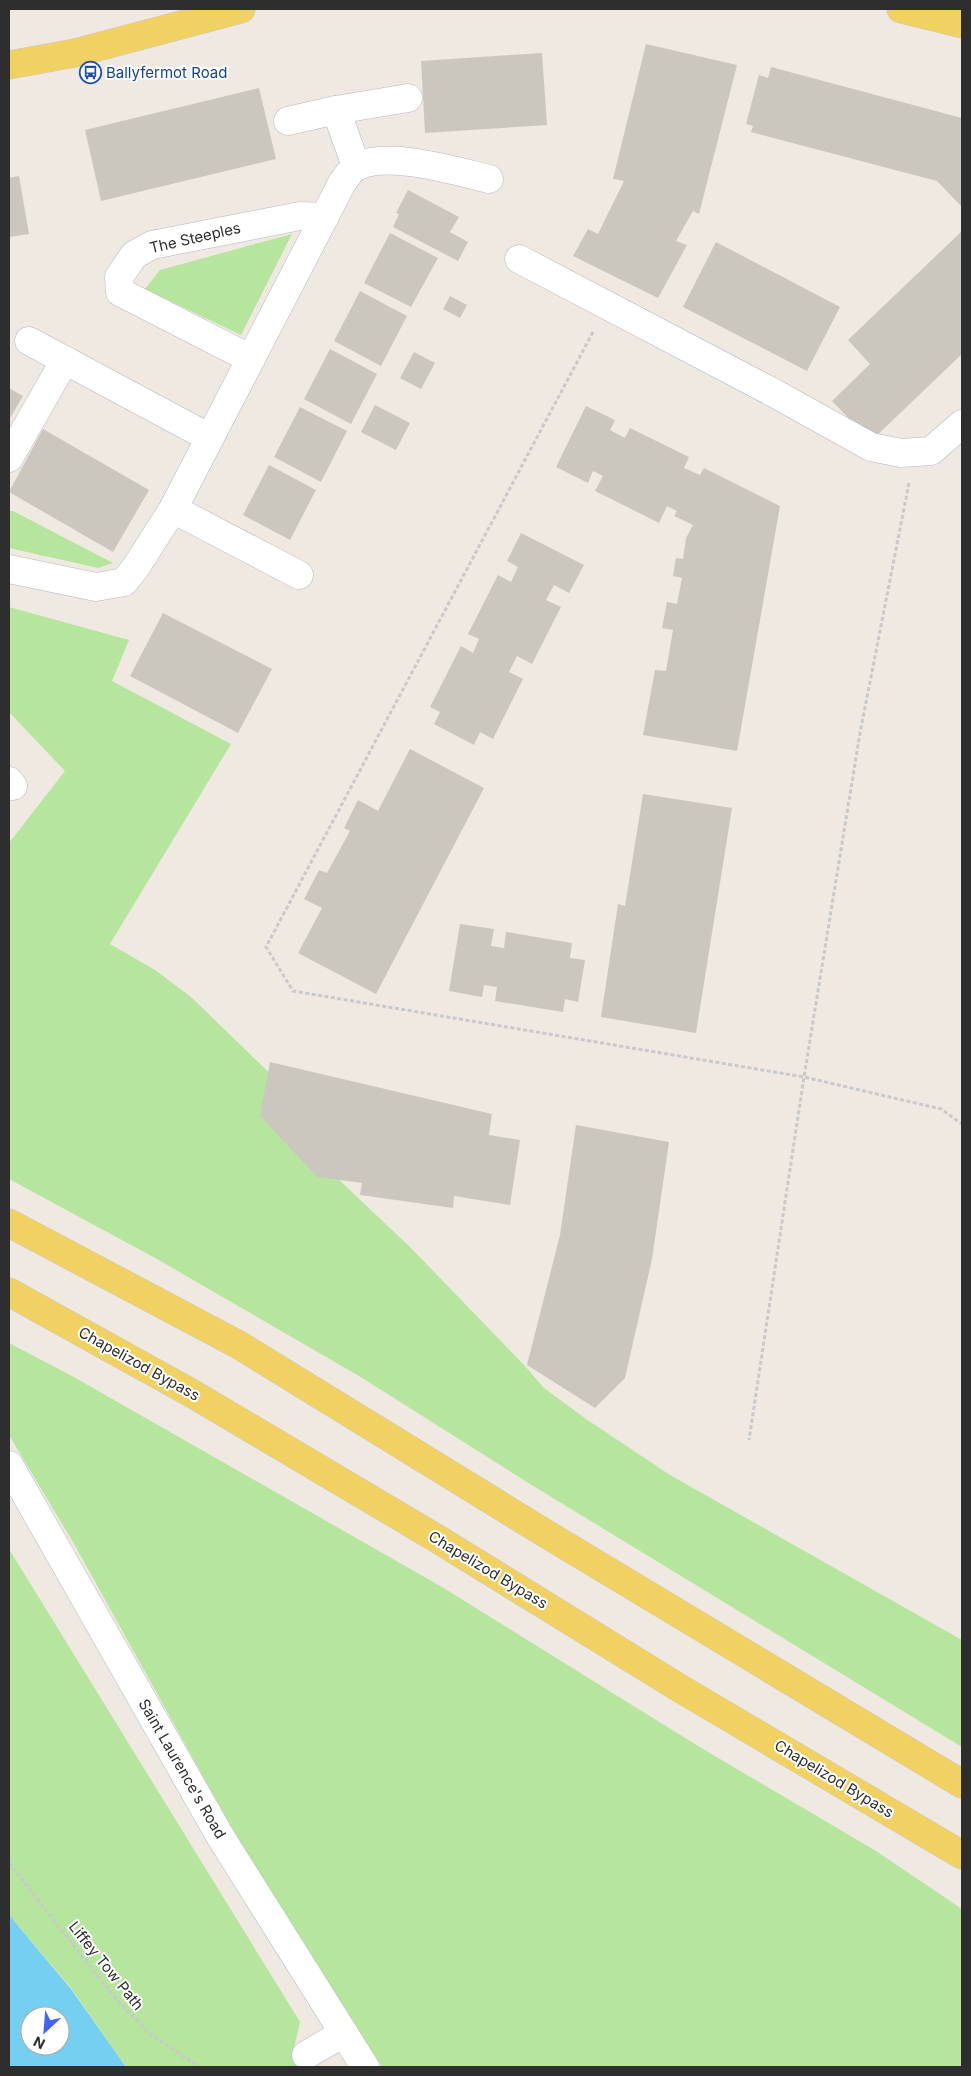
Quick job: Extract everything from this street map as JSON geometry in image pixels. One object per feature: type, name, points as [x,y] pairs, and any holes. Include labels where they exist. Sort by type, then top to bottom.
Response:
[{"type":"main road","points":[[9,66],[75,53],[241,9]]},
{"type":"main road","points":[[900,9],[962,24]]},
{"type":"main road","points":[[9,1223],[239,1345],[962,1784]]},
{"type":"main road","name":"Chapelizod Bypass","points":[[9,1292],[193,1394],[436,1538],[681,1689],[962,1855]]},
{"type":"street","points":[[288,121],[336,110],[408,98]]},
{"type":"street","points":[[336,110],[356,166]]},
{"type":"street","points":[[9,568],[96,587],[124,582],[136,567],[173,509],[342,183],[356,166],[378,161],[422,163],[489,178]]},
{"type":"street","name":"The Steeples","points":[[251,359],[120,292],[119,277],[134,255],[152,245],[300,216],[325,217]]},
{"type":"street","points":[[519,259],[774,393],[871,447],[901,453],[931,451],[962,424]]},
{"type":"street","points":[[29,341],[210,438]]},
{"type":"street","points":[[9,458],[64,360]]},
{"type":"street","points":[[173,509],[299,575]]},
{"type":"street","name":"Saint Laurence's Road","points":[[9,1465],[220,1836],[365,2067]]},
{"type":"street","points":[[306,2055],[344,2033]]},
{"type":"path","points":[[596,327],[266,947],[294,991],[804,1076],[941,1109],[962,1124]]},
{"type":"path","points":[[749,1440],[804,1076],[860,733],[911,475]]},
{"type":"path","name":"Liffey Tow Path","points":[[9,1863],[115,1998],[150,2034],[200,2067]]},
{"type":"green space","points":[[292,234],[241,335],[145,289],[160,270]]},
{"type":"green space","points":[[9,511],[13,511],[113,563],[98,568],[9,548]]},
{"type":"green space","points":[[9,607],[129,640],[112,681],[231,744],[110,944],[155,970],[191,997],[290,1093],[316,1158],[411,1248],[544,1388],[586,1419],[670,1475],[962,1640],[962,1747],[530,1484],[359,1376],[157,1259],[9,1179],[9,843],[65,771],[9,712]]},
{"type":"green space","points":[[9,1343],[72,1376],[442,1587],[698,1746],[876,1851],[962,1909],[962,2067],[382,2067],[234,1832],[73,1542],[9,1435]]},
{"type":"green space","points":[[9,1549],[300,2022],[294,2048],[308,2067],[126,2067],[71,1988],[9,1915]]},
{"type":"water","points":[[9,1915],[71,1989],[126,2067],[9,2067]]},
{"type":"building","points":[[646,44],[737,65],[699,214],[693,211],[676,241],[687,245],[658,298],[573,256],[588,229],[598,234],[624,181],[613,179]]},
{"type":"building","points":[[542,53],[547,125],[425,133],[421,61]]},
{"type":"building","points":[[771,67],[962,118],[962,207],[937,181],[751,132],[753,126],[746,124],[759,75],[768,78]]},
{"type":"building","points":[[259,88],[276,159],[101,201],[85,130]]},
{"type":"building","points":[[19,176],[29,234],[9,237],[9,178]]},
{"type":"building","points":[[408,190],[459,217],[450,232],[468,242],[458,261],[393,227],[399,214],[396,213]]},
{"type":"building","points":[[962,231],[962,354],[871,441],[832,401],[870,364],[848,340]]},
{"type":"building","points":[[390,233],[438,258],[411,307],[364,283]]},
{"type":"building","points":[[716,242],[840,307],[807,371],[683,307]]},
{"type":"building","points":[[360,291],[407,316],[381,366],[334,341]]},
{"type":"building","points":[[450,296],[467,305],[460,318],[443,309]]},
{"type":"building","points":[[330,349],[377,374],[351,424],[304,399]]},
{"type":"building","points":[[414,352],[435,363],[421,389],[400,378]]},
{"type":"building","points":[[9,388],[23,396],[9,420]]},
{"type":"building","points":[[375,405],[410,423],[396,450],[361,432]]},
{"type":"building","points":[[586,406],[615,420],[610,430],[625,438],[630,428],[689,457],[684,468],[700,475],[704,468],[780,506],[737,751],[643,735],[655,670],[666,671],[673,630],[662,628],[667,602],[677,604],[682,578],[673,576],[676,558],[683,559],[686,538],[693,525],[674,516],[677,511],[667,506],[659,523],[595,491],[603,476],[593,471],[588,483],[556,467]]},
{"type":"building","points":[[300,407],[347,431],[321,482],[274,457]]},
{"type":"building","points":[[43,429],[149,490],[113,552],[9,492]]},
{"type":"building","points":[[269,465],[316,490],[290,540],[243,515]]},
{"type":"building","points":[[521,533],[584,565],[569,593],[554,585],[546,600],[561,607],[532,664],[517,656],[509,672],[523,679],[493,739],[480,732],[474,745],[434,724],[440,712],[430,707],[461,646],[473,653],[479,639],[468,634],[498,575],[511,582],[518,567],[507,561]]},
{"type":"building","points":[[163,613],[272,669],[238,733],[130,676]]},
{"type":"building","points":[[410,749],[484,788],[376,994],[298,953],[322,908],[304,899],[319,870],[327,873],[350,831],[344,828],[358,800],[378,811]]},
{"type":"building","points":[[643,794],[732,808],[696,1033],[601,1017],[618,904],[625,906]]},
{"type":"building","points":[[460,924],[494,929],[491,946],[504,948],[506,932],[572,943],[570,958],[585,960],[578,1002],[565,999],[563,1012],[495,1001],[497,987],[484,985],[482,997],[449,991]]},
{"type":"building","points":[[270,1062],[492,1114],[489,1135],[520,1140],[510,1205],[454,1196],[453,1208],[360,1195],[362,1183],[317,1177],[260,1116]]},
{"type":"building","points":[[576,1125],[669,1142],[652,1259],[625,1378],[595,1408],[527,1365],[560,1235]]},
{"type":"place","name":"Ballyfermot Road","points":[[90,73]]}]
